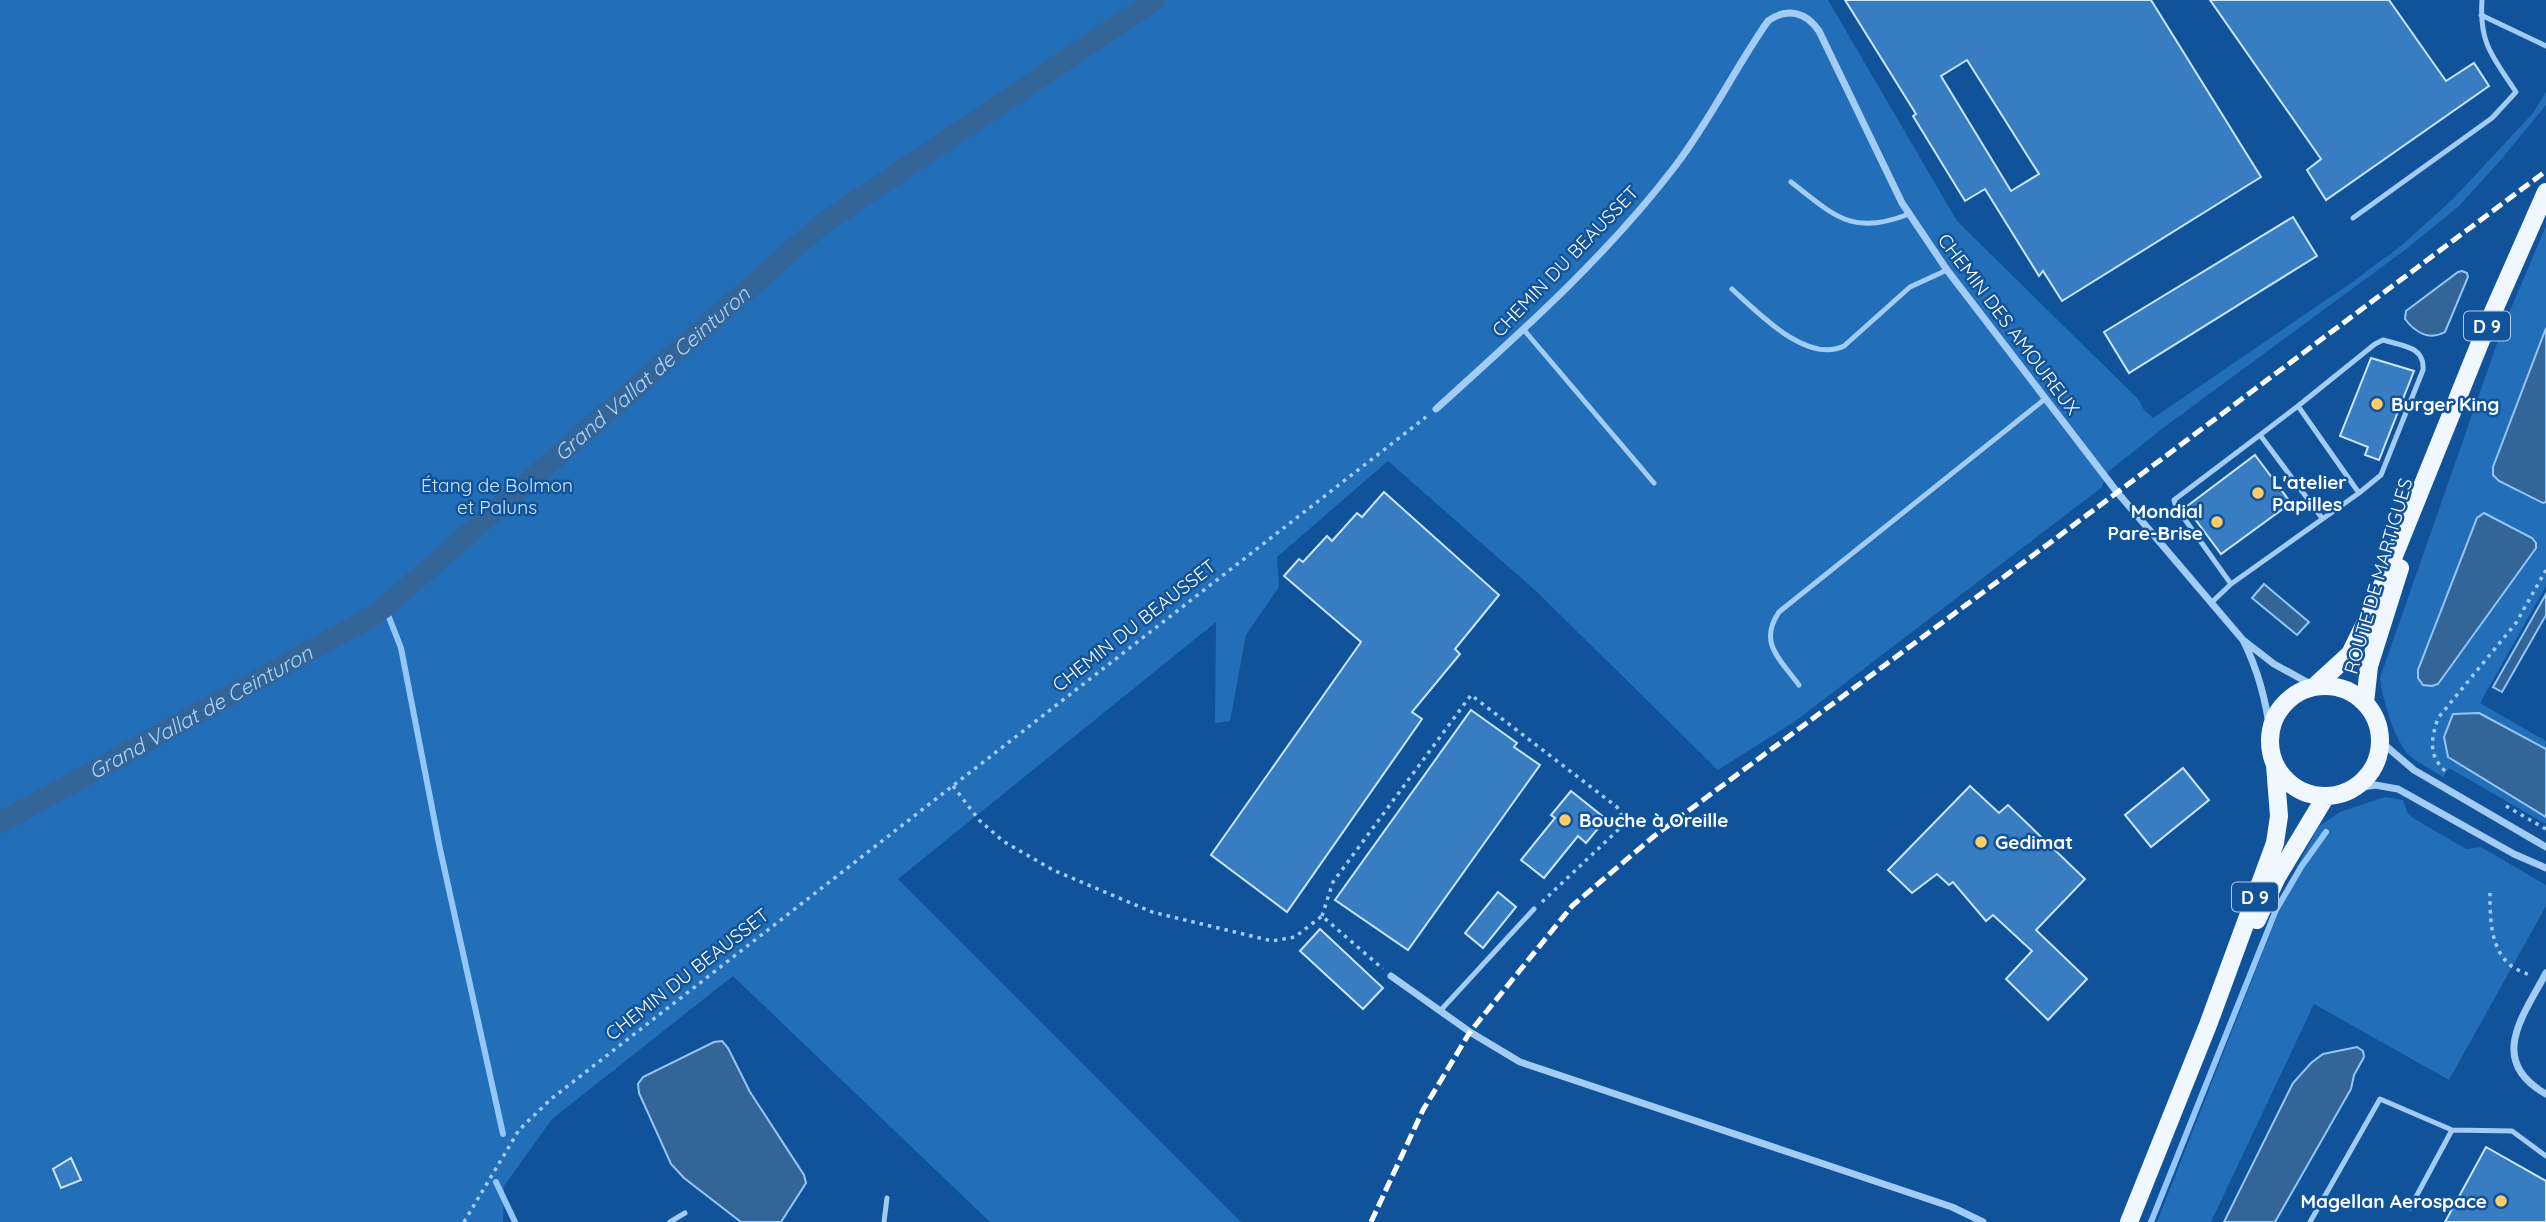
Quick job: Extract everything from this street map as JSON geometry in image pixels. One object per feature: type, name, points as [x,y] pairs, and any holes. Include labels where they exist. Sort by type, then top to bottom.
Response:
[{"type":"main road","name":"ROUTE DE MARTIGUES","points":[[2315,686],[2350,654],[2375,603],[2486,328],[2546,192]]},
{"type":"main road","name":"ROUTE DE MARTIGUES","points":[[2365,703],[2369,666],[2434,462]]},
{"type":"main road","points":[[2315,686],[2333,686],[2351,692],[2365,703],[2373,714],[2380,741],[2378,755],[2364,779],[2351,789],[2326,796],[2310,794],[2296,788],[2284,778],[2270,749],[2270,733],[2275,716],[2285,702],[2298,692],[2315,686]]},
{"type":"main road","name":"D 9","points":[[2129,1222],[2208,1025],[2274,843],[2279,816],[2276,765]]},
{"type":"main road","name":"D 9","points":[[2208,1025],[2277,877],[2326,796]]},
{"type":"street","name":"CHEMIN DES AMOUREUX","points":[[1784,13],[1803,15],[1812,21],[1819,31],[1909,214],[1947,270],[2117,492],[2243,640],[2274,664],[2315,686]]},
{"type":"street","name":"CHEMIN DU BEAUSSET","points":[[1436,409],[1524,330],[1606,246],[1666,177],[1698,134],[1768,21],[1784,13]]},
{"type":"street","name":"CHEMIN DES AMOUREUX","points":[[2243,640],[2259,676],[2266,701],[2270,733]]},
{"type":"street","points":[[2380,741],[2414,770],[2546,848]]},
{"type":"street","points":[[2351,789],[2375,785],[2398,789],[2514,854],[2546,868]]},
{"type":"street","points":[[2546,973],[2516,1029],[2513,1045],[2524,1078],[2546,1094]]},
{"type":"street","points":[[1391,976],[1520,1062],[1952,1207],[1983,1222]]},
{"type":"lane","points":[[2353,218],[2492,118],[2516,92],[2488,50],[2482,33],[2482,0]]},
{"type":"lane","points":[[2481,15],[2546,46]]},
{"type":"lane","points":[[1791,182],[1844,220],[1870,224],[1889,222],[1909,214]]},
{"type":"lane","points":[[1732,289],[1768,322],[1810,348],[1833,352],[1844,346],[1910,287],[1947,270]]},
{"type":"lane","points":[[1524,330],[1654,484]]},
{"type":"lane","points":[[2213,602],[2231,584],[2375,482],[2384,468],[2423,370],[2424,360],[2419,352],[2384,340],[2375,344],[2174,499],[2176,507],[2231,584]]},
{"type":"lane","points":[[1799,685],[1772,648],[1769,635],[1771,624],[1779,612],[2045,399]]},
{"type":"lane","points":[[2298,406],[2359,494]]},
{"type":"lane","points":[[2260,435],[2322,518]]},
{"type":"lane","points":[[1440,1011],[1534,909]]},
{"type":"lane","points":[[2309,1222],[2380,1099],[2452,1130],[2512,1131],[2546,1156]]},
{"type":"lane","points":[[2410,1208],[2452,1130]]},
{"type":"lane","points":[[884,1222],[887,1198]]},
{"type":"lane","points":[[670,1222],[685,1213]]},
{"type":"path","name":"CHEMIN DU BEAUSSET","points":[[464,1222],[519,1130],[551,1100],[1436,409]]},
{"type":"path","points":[[2455,777],[2436,762],[2432,752],[2433,732],[2438,718],[2516,623],[2546,570]]},
{"type":"path","points":[[953,786],[979,820],[1003,841],[1053,870],[1152,912],[1272,941],[1295,937],[1322,916],[1333,882],[1471,695],[1618,807],[1622,814],[1618,830],[1534,909]]},
{"type":"path","points":[[2501,803],[2546,829]]},
{"type":"path","points":[[2490,893],[2490,922],[2497,947],[2508,964],[2542,982]]},
{"type":"path","points":[[1322,916],[1391,976]]},
{"type":"green space","name":"Étang de Bolmon et Paluns","points":[[0,0],[1828,0],[1957,221],[2138,399],[2144,410],[2153,418],[2351,283],[2402,245],[2453,199],[2533,113],[2546,92],[2546,105],[2459,206],[2405,250],[2163,428],[2109,471],[2101,488],[1794,722],[1718,770],[1537,592],[1388,461],[1277,557],[1279,587],[1246,635],[1230,721],[1215,723],[1216,622],[898,879],[1241,1222],[990,1222],[733,976],[552,1119],[504,1186],[503,1222],[0,1222]]},
{"type":"green space","points":[[2546,226],[2546,586],[2480,703],[2546,741],[2546,824],[2449,768],[2443,777],[2410,756],[2399,741],[2390,719],[2380,678],[2501,332]]},
{"type":"green space","points":[[2385,797],[2403,800],[2407,812],[2413,818],[2466,849],[2481,847],[2546,885],[2546,906],[2449,1080],[2314,1004],[2211,1222],[2157,1222],[2294,873],[2318,827],[2340,812]]},
{"type":"shaded area","points":[[2462,271],[2467,273],[2468,277],[2445,332],[2433,336],[2413,328],[2405,319],[2406,311]]},
{"type":"shaded area","points":[[2546,328],[2546,502],[2543,503],[2499,481],[2493,475],[2493,467]]},
{"type":"shaded area","points":[[2484,513],[2532,538],[2536,548],[2438,684],[2423,685],[2418,678],[2418,670],[2477,518]]},
{"type":"shaded area","points":[[2264,584],[2309,622],[2297,635],[2252,598]]},
{"type":"shaded area","points":[[2546,594],[2546,615],[2502,692],[2493,687]]},
{"type":"shaded area","points":[[2479,713],[2546,749],[2546,817],[2448,757],[2444,737],[2453,714]]},
{"type":"shaded area","points":[[722,1041],[750,1092],[804,1175],[806,1183],[781,1222],[741,1222],[684,1178],[671,1164],[639,1093],[638,1084],[643,1077],[714,1042]]},
{"type":"shaded area","points":[[2357,1047],[2363,1051],[2364,1057],[2354,1075],[2351,1089],[2275,1222],[2224,1222],[2293,1083],[2323,1054]]},
{"type":"building","points":[[1845,0],[2151,0],[2261,177],[2062,301],[2043,271],[2039,276],[1985,189],[1965,201],[1913,116],[1916,114]],"holes":[[[1967,60],[2039,174],[2011,191],[1941,76]]]},
{"type":"building","points":[[2210,0],[2389,0],[2446,81],[2474,63],[2489,86],[2326,200],[2307,170],[2321,159]]},
{"type":"building","points":[[2293,217],[2317,256],[2129,373],[2104,332]]},
{"type":"building","name":"Burger King","points":[[2371,358],[2414,371],[2379,460],[2365,455],[2368,447],[2340,436]]},
{"type":"building","points":[[2255,455],[2291,503],[2221,554],[2186,507]]},
{"type":"building","points":[[1384,492],[1499,595],[1455,649],[1460,654],[1412,712],[1422,719],[1287,912],[1211,855],[1361,642],[1284,576],[1299,559],[1303,562],[1327,536],[1332,541],[1357,513],[1362,517]]},
{"type":"building","points":[[1471,710],[1517,743],[1514,747],[1540,765],[1408,950],[1335,900]]},
{"type":"building","points":[[2183,768],[2209,800],[2151,847],[2125,815]]},
{"type":"building","name":"Gedimat","points":[[1970,786],[1999,813],[2008,805],[2085,879],[2036,930],[2087,979],[2048,1020],[2006,979],[2032,951],[1993,915],[1986,921],[1953,882],[1949,885],[1937,874],[1912,893],[1888,870]]},
{"type":"building","points":[[1571,791],[1606,819],[1586,843],[1578,836],[1544,878],[1521,860],[1555,818],[1551,815]]},
{"type":"building","points":[[1498,892],[1516,907],[1483,948],[1465,933]]},
{"type":"building","points":[[1320,929],[1383,988],[1363,1009],[1300,951]]},
{"type":"building","name":"Magellan Aerospace","points":[[2486,1147],[2546,1181],[2546,1222],[2445,1222]]},
{"type":"building","points":[[71,1158],[81,1180],[61,1188],[53,1169]]},
{"type":"waterway","name":"Grand Vallat de Ceinturon","points":[[0,823],[385,607],[822,224],[1155,0]]},
{"type":"waterway","points":[[385,607],[401,648],[440,849],[503,1134]]},
{"type":"waterway","points":[[2151,1222],[2276,910],[2301,867],[2326,832]]},
{"type":"waterway","points":[[496,1182],[515,1222]]},
{"type":"railway","points":[[1371,1222],[1423,1110],[1470,1032],[1572,906],[1653,837],[2546,171]]},
{"type":"place","name":"Burger King","points":[[2377,404]]},
{"type":"place","name":"L'atelier Papilles","points":[[2258,493]]},
{"type":"place","name":"Mondial Pare-Brise","points":[[2217,522]]},
{"type":"place","name":"Bouche à Oreille","points":[[1565,820]]},
{"type":"place","name":"Gedimat","points":[[1981,842]]},
{"type":"place","name":"Magellan Aerospace","points":[[2501,1201]]}]
